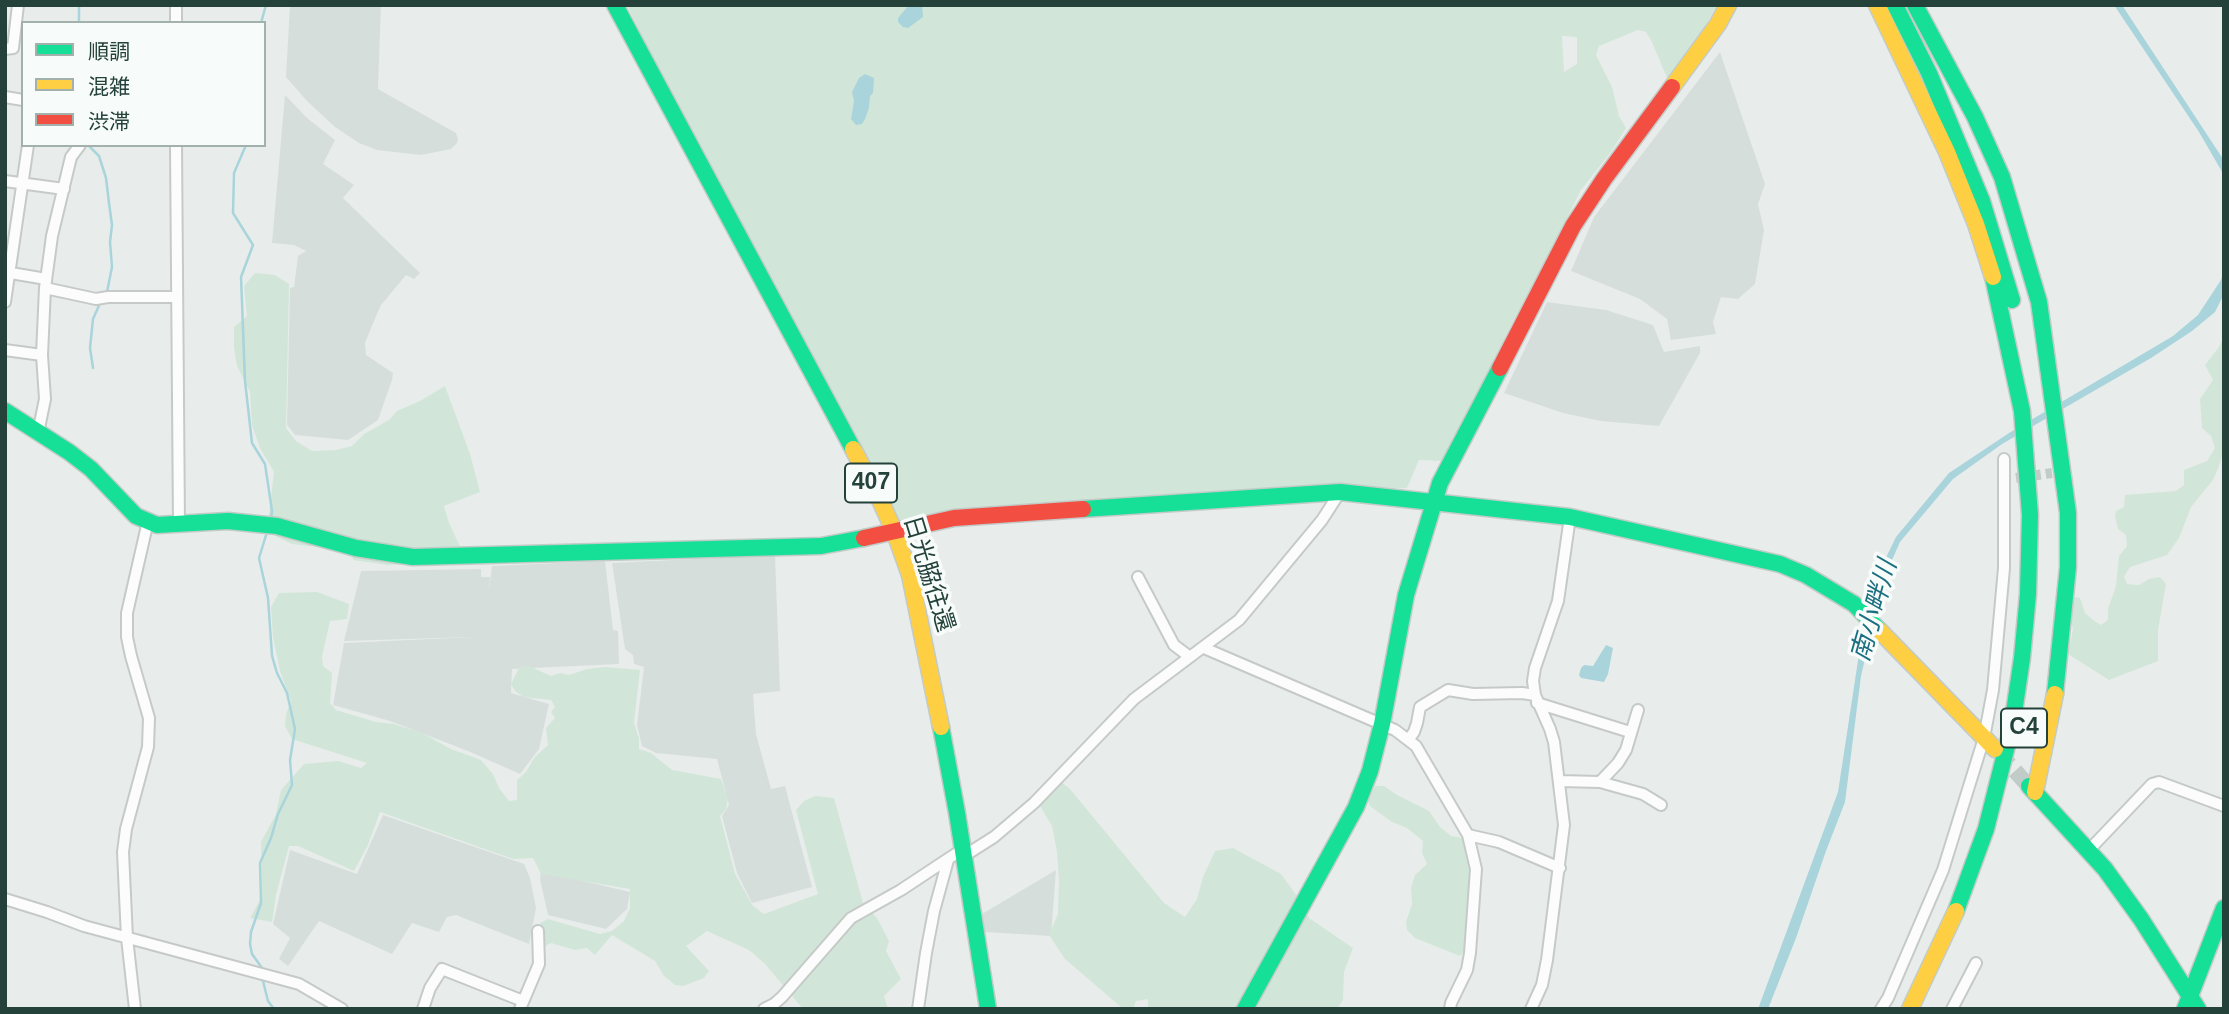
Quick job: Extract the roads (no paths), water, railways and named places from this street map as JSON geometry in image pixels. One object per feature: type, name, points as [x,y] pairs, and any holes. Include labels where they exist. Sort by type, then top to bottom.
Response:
[{"type":"main road","name":"日光脇往還","points":[[615,5],[843,429],[895,533],[918,607],[947,758],[958,855],[988,1009]]},
{"type":"main road","points":[[1245,1009],[1356,807],[1370,771],[1382,724],[1406,595],[1440,483],[1573,226],[1718,24],[1728,5]]},
{"type":"main road","name":"C4","points":[[1877,5],[1920,92],[1976,224],[2027,407]]},
{"type":"main road","name":"C4","points":[[1895,5],[1954,130],[1982,201],[2006,275],[2020,334],[2027,407],[2043,513],[2041,589],[2035,659],[2011,788],[1983,878],[1925,1009]]},
{"type":"main road","points":[[1915,5],[1975,117],[2002,177],[2039,302],[2053,391],[2058,473],[2068,513],[2068,567],[2054,704],[2031,787],[2089,850],[2126,898],[2191,1004]]},
{"type":"main road","points":[[5,411],[91,469],[136,516],[158,525],[179,526],[220,521],[277,526],[386,554],[458,557],[821,546],[971,516],[1340,492],[1570,517],[1780,564],[1806,575],[1854,605],[1989,743]]},
{"type":"main road","name":"C4","points":[[1910,1009],[1941,946],[1971,872],[1992,808],[2012,726],[2028,594],[2031,435]]},
{"type":"main road","points":[[2191,1004],[2224,908]]},
{"type":"street","points":[[5,49],[13,48],[18,5]]},
{"type":"street","points":[[5,302],[7,273],[28,147]]},
{"type":"street","points":[[38,433],[45,399],[42,355],[45,284],[52,236],[71,157],[78,147]]},
{"type":"street","points":[[176,147],[179,526]]},
{"type":"street","points":[[5,181],[64,189]]},
{"type":"street","points":[[7,273],[96,299],[177,297]]},
{"type":"street","points":[[5,350],[42,355]]},
{"type":"street","points":[[1881,1009],[1943,870],[1989,743],[2004,568],[2004,459]]},
{"type":"street","points":[[2004,478],[2016,478]]},
{"type":"street","points":[[764,1009],[782,997],[850,918],[994,837],[1034,803],[1134,699],[1239,620],[1322,520],[1340,492]]},
{"type":"street","points":[[1531,1009],[1542,985],[1564,825],[1560,781],[1550,729],[1536,699],[1533,681],[1535,668],[1559,601],[1570,517]]},
{"type":"street","points":[[135,1009],[127,938],[123,852],[126,829],[148,747],[149,718],[127,637],[127,613],[148,521]]},
{"type":"street","points":[[1138,577],[1174,645],[1190,657]]},
{"type":"street","points":[[1204,648],[1395,730],[1416,747],[1468,835],[1476,869],[1467,970],[1450,1009]]},
{"type":"street","points":[[1408,740],[1418,723],[1420,707],[1448,690],[1472,694],[1522,693],[1630,732]]},
{"type":"street","points":[[1600,782],[1626,750],[1638,710]]},
{"type":"street","points":[[1560,781],[1600,782],[1643,794],[1661,805]]},
{"type":"street","points":[[2089,850],[2152,784],[2158,782],[2224,806]]},
{"type":"street","points":[[1468,835],[1499,842],[1560,868]]},
{"type":"street","points":[[918,1009],[930,932],[958,855]]},
{"type":"street","points":[[5,899],[84,926],[299,984],[342,1009]]},
{"type":"street","points":[[424,1009],[430,988],[442,969],[521,1005],[539,964],[538,931]]},
{"type":"street","points":[[1952,1009],[1976,963]]},
{"type":"water","points":[[909,5],[922,5],[923,17],[908,28],[898,22],[898,18]]},
{"type":"water","points":[[2114,5],[2122,5],[2223,159],[2224,177],[2199,132]]},
{"type":"water","points":[[865,74],[874,78],[873,93],[865,119],[862,124],[856,125],[851,119],[854,101],[852,92],[859,78]]},
{"type":"water","name":"南小畔川","points":[[2224,271],[2224,294],[2215,312],[2151,358],[2002,444],[1953,479],[1900,542],[1884,578],[1861,676],[1845,802],[1768,1009],[1758,1009],[1838,792],[1859,654],[1880,570],[1896,537],[1949,473],[2009,433],[2173,336],[2198,315]]},
{"type":"water","points":[[1606,645],[1613,648],[1604,682],[1581,678],[1581,668],[1584,665],[1593,666]]},
{"type":"waterway","points":[[79,5],[79,21]]},
{"type":"waterway","points":[[262,21],[266,5]]},
{"type":"waterway","points":[[90,147],[99,156],[106,178],[112,225],[112,267],[107,292]]},
{"type":"waterway","points":[[245,147],[234,173],[233,213],[253,245],[241,277],[245,381],[252,443],[265,464],[271,518]]},
{"type":"waterway","points":[[93,368],[90,348],[93,319],[101,301]]},
{"type":"waterway","points":[[262,968],[252,954],[250,944],[251,932],[261,903],[260,863],[292,785],[290,760],[295,729],[287,693],[272,656],[268,598],[259,558],[267,532]]},
{"type":"waterway","points":[[263,981],[268,1001],[274,1009]]},
{"type":"tunnel","points":[[2016,478],[2052,473]]},
{"type":"tunnel","points":[[1999,753],[2026,783]]}]
